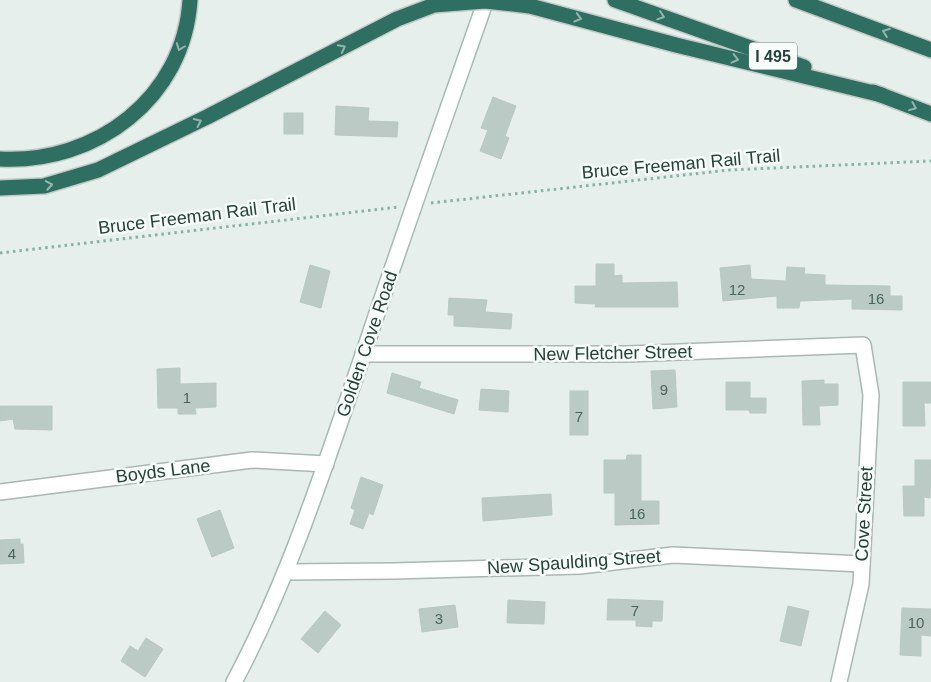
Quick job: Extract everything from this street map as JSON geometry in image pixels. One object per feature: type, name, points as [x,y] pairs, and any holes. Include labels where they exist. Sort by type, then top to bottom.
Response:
[{"type":"highway","points":[[0,159],[46,156],[64,151],[100,138],[128,120],[150,100],[171,69],[186,31],[190,0]]},
{"type":"highway","name":"I 495","points":[[615,0],[931,114]]},
{"type":"highway","points":[[796,0],[931,50]]},
{"type":"highway","points":[[0,188],[44,186],[98,170],[207,117],[403,16],[434,5],[485,1],[530,6],[676,45],[882,95]]},
{"type":"street","name":"Golden Cove Road","points":[[234,682],[270,611],[326,464],[486,0]]},
{"type":"street","name":"New Fletcher Street","points":[[363,354],[628,354],[863,345]]},
{"type":"street","name":"Cove Street","points":[[839,682],[861,584],[871,395],[863,345]]},
{"type":"street","name":"Boyds Lane","points":[[0,492],[252,460],[326,464]]},
{"type":"street","name":"New Spaulding Street","points":[[286,572],[580,566],[673,555],[862,564]]},
{"type":"path","name":"Bruce Freeman Rail Trail","points":[[434,202],[729,170],[931,161]]},
{"type":"path","name":"Bruce Freeman Rail Trail","points":[[0,253],[398,207]]},
{"type":"building","points":[[493,97],[516,106],[505,136],[509,138],[501,159],[480,151],[488,130],[481,128]]},
{"type":"building","points":[[336,106],[369,108],[368,121],[398,122],[397,137],[335,135]]},
{"type":"building","points":[[284,113],[303,113],[303,134],[284,134]]},
{"type":"building","points":[[596,264],[614,264],[614,276],[622,275],[622,283],[677,282],[678,307],[595,307],[596,304],[575,303],[575,286],[596,286]]},
{"type":"building","points":[[310,265],[330,271],[321,308],[300,302]]},
{"type":"building","points":[[750,265],[751,279],[786,281],[787,267],[805,268],[804,274],[825,275],[825,285],[890,286],[890,296],[902,296],[902,310],[852,309],[852,299],[800,301],[799,308],[777,308],[777,296],[723,301],[720,268]]},
{"type":"building","points":[[449,298],[487,300],[485,312],[512,314],[511,329],[454,326],[454,315],[448,315]]},
{"type":"building","points":[[180,368],[180,384],[216,383],[216,407],[195,408],[196,414],[178,414],[178,408],[158,408],[157,369]]},
{"type":"building","points":[[675,370],[677,407],[653,409],[651,371]]},
{"type":"building","points":[[392,373],[421,382],[419,388],[458,400],[454,414],[387,393]]},
{"type":"building","points":[[824,380],[824,384],[838,384],[838,405],[819,406],[820,425],[803,425],[802,381]]},
{"type":"building","points":[[726,382],[750,382],[750,398],[766,398],[766,413],[750,413],[749,410],[726,410]]},
{"type":"building","points":[[903,382],[931,382],[931,403],[924,403],[925,426],[903,426]]},
{"type":"building","points":[[481,389],[509,391],[508,412],[479,410]]},
{"type":"building","points":[[570,391],[588,391],[588,435],[570,435]]},
{"type":"building","points":[[0,406],[52,406],[52,430],[15,429],[13,419],[0,421]]},
{"type":"building","points":[[627,455],[641,455],[641,501],[659,501],[659,524],[615,525],[615,493],[604,493],[604,460],[626,460]]},
{"type":"building","points":[[915,460],[931,460],[930,498],[924,497],[924,516],[904,516],[903,486],[915,486]]},
{"type":"building","points":[[361,477],[383,485],[373,515],[369,513],[363,529],[350,524],[355,510],[351,508]]},
{"type":"building","points":[[551,494],[552,515],[483,521],[482,498]]},
{"type":"building","points":[[220,510],[234,548],[212,557],[197,519]]},
{"type":"building","points":[[20,539],[20,544],[23,544],[24,563],[0,564],[0,540]]},
{"type":"building","points":[[608,599],[663,601],[662,621],[652,621],[652,627],[636,626],[636,620],[607,620]]},
{"type":"building","points":[[508,600],[545,602],[544,624],[507,623]]},
{"type":"building","points":[[455,605],[458,627],[422,632],[419,609]]},
{"type":"building","points":[[788,606],[809,611],[801,646],[780,641]]},
{"type":"building","points":[[902,608],[931,609],[931,636],[921,635],[921,656],[900,655]]},
{"type":"building","points":[[325,611],[341,625],[318,653],[301,639]]},
{"type":"building","points":[[146,638],[163,649],[145,677],[121,661],[130,646],[138,651]]}]
